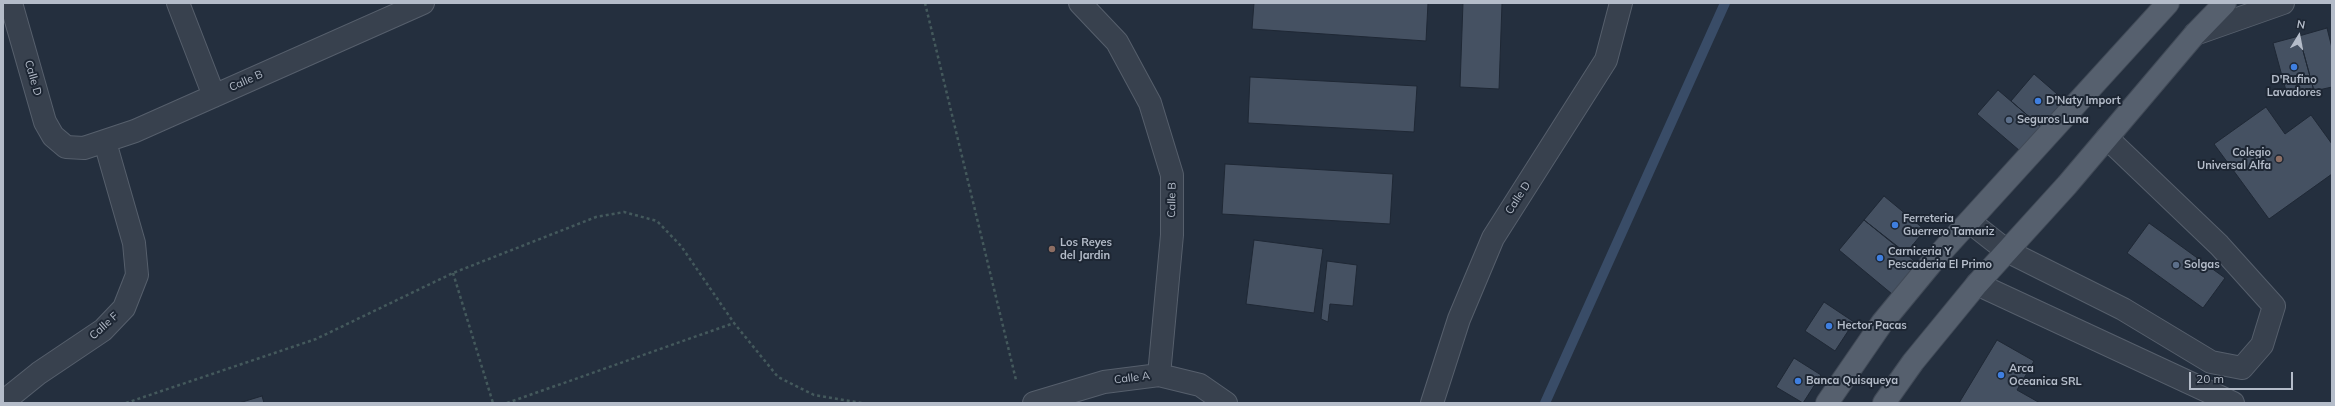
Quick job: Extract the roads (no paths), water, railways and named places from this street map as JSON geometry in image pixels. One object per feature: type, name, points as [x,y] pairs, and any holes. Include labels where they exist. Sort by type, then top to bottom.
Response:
[{"type":"main road","points":[[1827,403],[1882,323],[1970,222],[2168,3]]},
{"type":"main road","points":[[1884,403],[1912,362],[1977,284],[2107,138],[2196,34],[2225,3]]},
{"type":"street","name":"Calle D","points":[[11,3],[45,122],[54,136],[66,147]]},
{"type":"street","points":[[178,3],[214,96]]},
{"type":"street","name":"Calle B","points":[[66,147],[84,148],[105,142],[214,96],[423,3]]},
{"type":"street","name":"Calle B","points":[[1080,3],[1117,42],[1150,103],[1172,175],[1172,235],[1159,375]]},
{"type":"street","name":"Calle D","points":[[1432,403],[1459,319],[1492,238],[1606,60],[1621,3]]},
{"type":"street","points":[[2196,34],[2283,3]]},
{"type":"street","points":[[1970,222],[2007,251],[2122,309],[2211,362],[2242,368],[2262,346],[2274,306],[2219,245],[2107,138]]},
{"type":"street","name":"Calle F","points":[[3,402],[39,373],[103,330],[124,308],[137,275],[134,243],[105,142]]},
{"type":"street","points":[[1977,284],[2233,403]]},
{"type":"street","name":"Calle A","points":[[1034,403],[1104,382],[1159,375],[1200,385],[1226,403]]},
{"type":"waterway","points":[[1545,403],[1725,3]]},
{"type":"place","name":"D'Rufino Lavadores","points":[[2294,67]]},
{"type":"place","name":"D'Naty Import","points":[[2038,101]]},
{"type":"place","name":"Seguros Luna","points":[[2009,120]]},
{"type":"place","name":"Colegio Universal Alfa","points":[[2279,159]]},
{"type":"place","name":"Ferreteria Guerrero Tamariz","points":[[1895,225]]},
{"type":"place","name":"Los Reyes del Jardin","points":[[1052,249]]},
{"type":"place","name":"Carniceria Y Pescaderia El Primo","points":[[1880,258]]},
{"type":"place","name":"Solgas","points":[[2176,265]]},
{"type":"place","name":"Hector Pacas","points":[[1829,326]]},
{"type":"place","name":"Arca Oceanica SRL","points":[[2001,375]]},
{"type":"place","name":"Banca Quisqueya","points":[[1798,381]]}]
